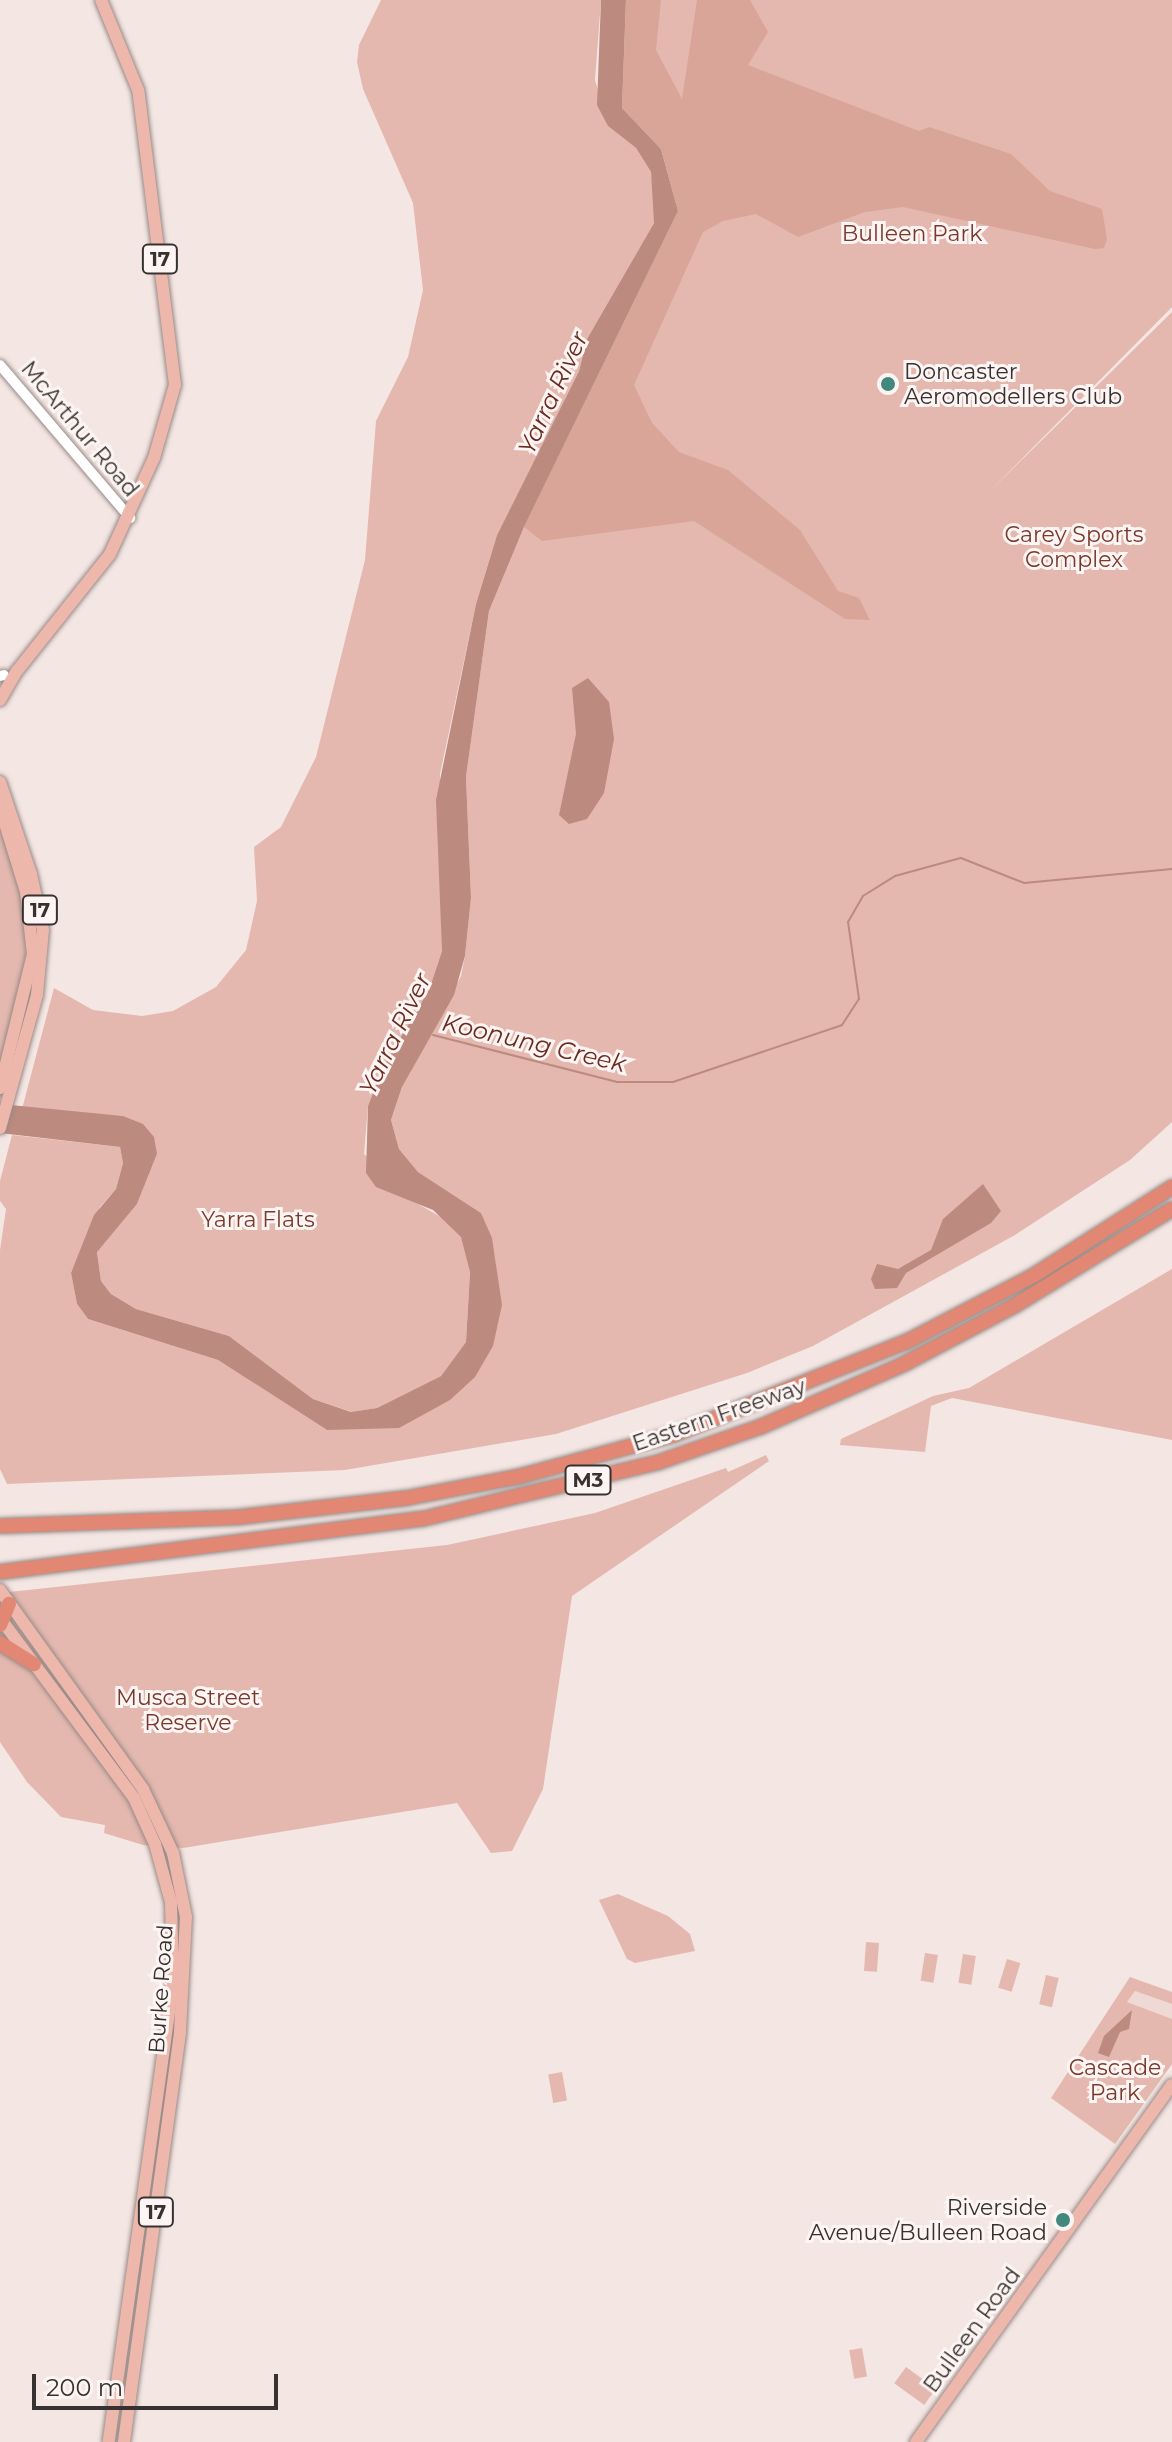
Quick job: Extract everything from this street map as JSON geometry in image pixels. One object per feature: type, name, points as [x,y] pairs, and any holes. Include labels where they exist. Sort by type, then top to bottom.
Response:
[{"type":"highway","name":"Eastern Freeway","points":[[0,1526],[240,1517],[407,1498],[521,1476],[673,1435],[908,1341],[1033,1276],[1172,1187]]},
{"type":"highway","name":"Eastern Freeway","points":[[0,1572],[422,1519],[659,1462],[772,1422],[904,1364],[1082,1267],[1172,1209]]},
{"type":"highway","points":[[1082,1267],[1172,1219]]},
{"type":"highway","points":[[1,1622],[9,1604]]},
{"type":"highway","points":[[0,1643],[34,1664]]},
{"type":"main road","name":"17","points":[[1,677],[53,623],[110,554],[130,518],[168,417],[175,361],[138,90],[101,0]]},
{"type":"main road","name":"17","points":[[0,700],[53,623]]},
{"type":"main road","name":"17","points":[[0,782],[31,874],[43,930],[37,995],[0,1088]]},
{"type":"main road","name":"17","points":[[0,807],[31,915],[29,986],[0,1128]]},
{"type":"main road","name":"Burke Road","points":[[0,1590],[117,1748],[147,1810],[173,1853],[186,1917],[184,1993],[124,2442]]},
{"type":"main road","name":"Burke Road","points":[[1,1622],[147,1810],[164,1870],[172,1920],[173,1984],[109,2442]]},
{"type":"main road","points":[[172,1920],[186,1917]]},
{"type":"main road","name":"Bulleen Road","points":[[916,2442],[1172,2085]]},
{"type":"main road","points":[[154,2122],[168,2124]]},
{"type":"main road","points":[[113,2404],[128,2406]]},
{"type":"street","name":"McArthur Road","points":[[0,365],[130,518]]},
{"type":"shaded area","points":[[601,0],[626,0],[622,108],[661,149],[678,211],[524,527],[489,611],[466,777],[471,898],[465,956],[454,995],[402,1087],[391,1120],[399,1149],[418,1172],[481,1213],[492,1238],[502,1305],[493,1346],[475,1377],[450,1400],[399,1428],[327,1430],[218,1360],[88,1319],[77,1304],[71,1273],[94,1215],[116,1189],[123,1163],[120,1147],[0,1133],[0,1104],[123,1116],[143,1124],[154,1137],[157,1154],[137,1204],[97,1252],[101,1281],[111,1294],[136,1309],[229,1336],[313,1399],[351,1412],[377,1408],[441,1376],[466,1342],[470,1272],[461,1237],[433,1210],[376,1187],[366,1173],[368,1106],[383,1067],[429,990],[442,951],[436,800],[476,604],[497,535],[579,371],[587,339],[654,223],[651,172],[636,148],[608,126],[597,105]]},
{"type":"shaded area","points":[[626,0],[661,0],[656,50],[682,99],[697,0],[750,0],[768,32],[748,65],[919,131],[929,127],[1011,154],[1050,191],[1102,209],[1107,239],[1104,248],[1095,249],[903,207],[865,212],[798,237],[756,214],[723,221],[703,232],[634,385],[652,423],[679,452],[728,470],[800,530],[838,591],[859,598],[870,620],[845,619],[694,521],[542,541],[524,527],[678,211],[661,149],[622,108]]},
{"type":"shaded area","points":[[588,678],[609,702],[614,739],[604,793],[587,819],[569,824],[559,815],[576,734],[572,688]]},
{"type":"shaded area","points":[[983,1184],[1001,1211],[991,1223],[906,1273],[897,1288],[875,1289],[871,1279],[877,1264],[898,1269],[931,1250],[943,1219]]},
{"type":"shaded area","points":[[1135,1991],[1172,2004],[1172,2019],[1126,2002]]},
{"type":"shaded area","points":[[1132,2010],[1129,2029],[1120,2032],[1109,2057],[1098,2053],[1104,2036]]},
{"type":"green space","name":"Yarra Flats","points":[[381,0],[601,0],[595,80],[608,126],[636,148],[651,172],[656,207],[654,223],[587,339],[579,371],[497,535],[476,604],[440,774],[442,951],[429,990],[383,1067],[368,1106],[364,1154],[413,1201],[451,1223],[461,1236],[470,1271],[466,1342],[441,1376],[377,1408],[352,1412],[313,1399],[229,1336],[136,1309],[111,1294],[101,1281],[97,1251],[137,1204],[157,1154],[123,1116],[22,1109],[54,988],[93,1010],[142,1016],[173,1011],[216,987],[246,950],[257,901],[254,847],[281,827],[316,757],[365,560],[376,421],[408,357],[423,290],[413,203],[363,89],[357,62],[359,45]]},
{"type":"green space","points":[[626,0],[1172,0],[1172,307],[989,492],[1172,312],[1172,1122],[1130,1160],[1015,1235],[813,1346],[747,1373],[556,1434],[345,1470],[7,1484],[0,1469],[0,1250],[6,1209],[0,1201],[0,1181],[12,1135],[120,1147],[123,1163],[116,1189],[100,1207],[71,1273],[77,1304],[88,1319],[218,1360],[327,1430],[450,1400],[498,1298],[495,1258],[481,1213],[418,1172],[399,1149],[391,1120],[402,1087],[461,976],[465,956],[471,898],[466,777],[489,611],[524,527],[678,211]]},
{"type":"green space","points":[[0,810],[28,906],[32,963],[0,1100]]},
{"type":"green space","points":[[1172,1269],[1172,1440],[952,1398],[931,1406],[925,1452],[840,1445],[841,1439],[933,1396],[969,1388]]},
{"type":"green space","name":"Musca Street Reserve","points":[[766,1455],[769,1461],[572,1596],[543,1789],[512,1851],[491,1853],[457,1803],[183,1848],[143,1845],[104,1833],[105,1825],[61,1817],[27,1782],[0,1742],[0,1593],[447,1545],[595,1513],[726,1468],[728,1472]]},
{"type":"green space","points":[[618,1894],[668,1916],[690,1934],[695,1951],[635,1963],[627,1959],[599,1900]]},
{"type":"green space","points":[[866,1942],[879,1943],[877,1972],[864,1971]]},
{"type":"green space","points":[[925,1953],[938,1955],[933,1983],[921,1981]]},
{"type":"green space","points":[[963,1954],[976,1956],[971,1985],[958,1983]]},
{"type":"green space","points":[[1007,1959],[1020,1963],[1012,1992],[998,1988]]},
{"type":"green space","points":[[1046,1975],[1059,1978],[1052,2007],[1039,2004]]},
{"type":"green space","name":"Cascade Park","points":[[1130,1977],[1172,1992],[1172,2004],[1135,1991],[1127,2002],[1172,2019],[1172,2064],[1115,2144],[1051,2098]]},
{"type":"green space","points":[[562,2072],[567,2101],[553,2103],[548,2074]]},
{"type":"green space","points":[[862,2348],[867,2377],[854,2379],[849,2350]]},
{"type":"green space","points":[[906,2367],[936,2389],[924,2405],[894,2383]]},
{"type":"waterway","name":"Koonung Creek","points":[[433,1035],[618,1082],[673,1082],[842,1025],[859,999],[848,922],[863,896],[895,876],[961,858],[1024,883],[1172,869]]},
{"type":"place","name":"Doncaster Aeromodellers Club","points":[[888,384]]},
{"type":"place","name":"Riverside Avenue/Bulleen Road","points":[[1063,2220]]},
{"type":"park label","name":"Bulleen Park","points":[[912,234]]},
{"type":"park label","name":"Carey Sports Complex","points":[[1074,546]]},
{"type":"water label","name":"Yarra River","points":[[553,393]]},
{"type":"water label","name":"Yarra River","points":[[395,1034]]}]
